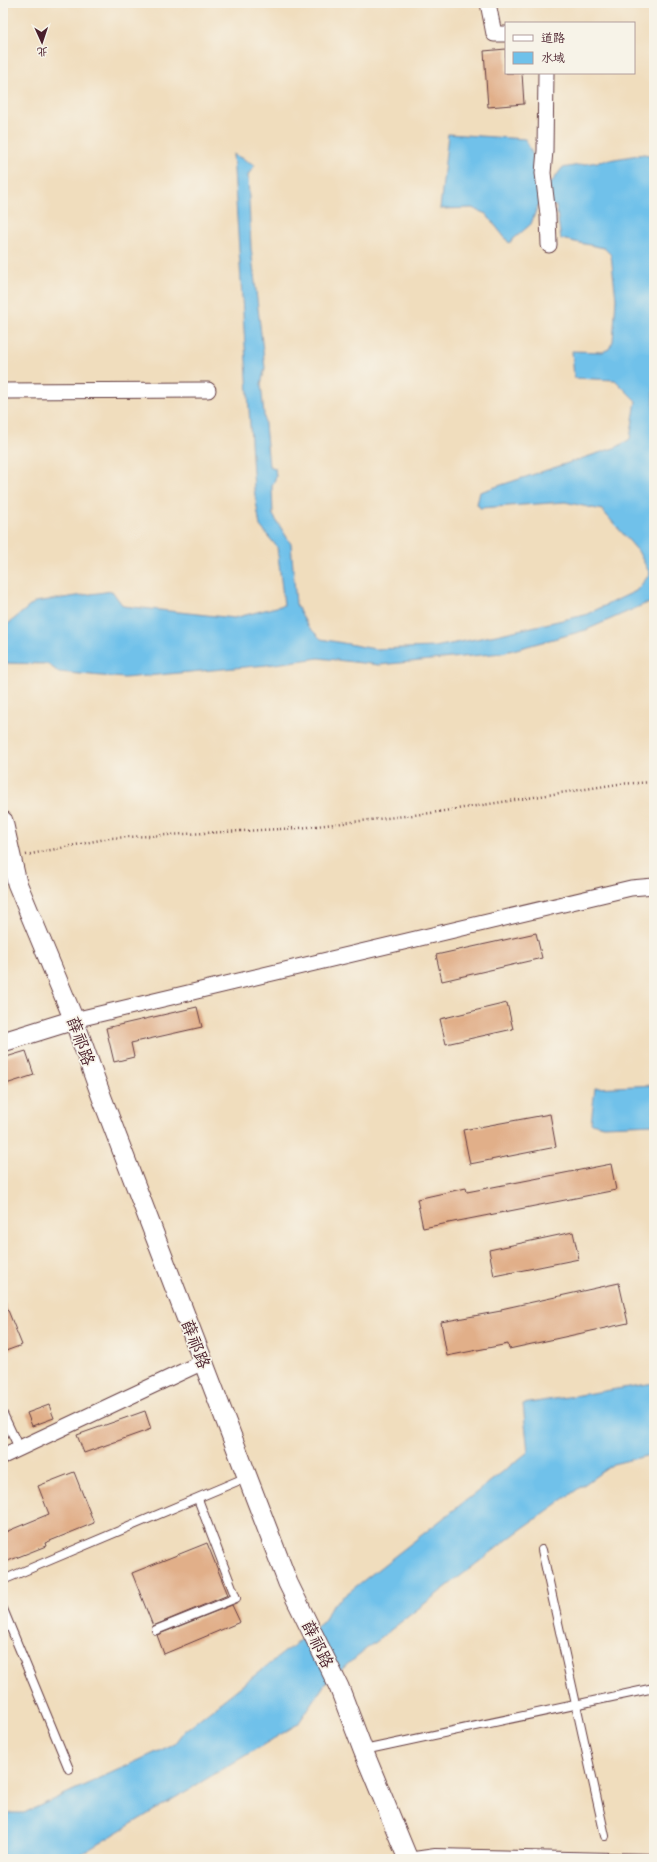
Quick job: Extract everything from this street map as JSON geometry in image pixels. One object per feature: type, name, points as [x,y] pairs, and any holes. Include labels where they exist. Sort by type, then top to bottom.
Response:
[{"type":"street","points":[[488,3],[494,34],[505,34]]},
{"type":"street","points":[[546,74],[545,151],[543,173],[548,215],[549,245]]},
{"type":"street","points":[[3,391],[208,390]]},
{"type":"street","name":"薛祁路","points":[[3,821],[7,859],[74,1020],[102,1098],[288,1583],[339,1687],[363,1750],[408,1858]]},
{"type":"street","points":[[3,1042],[74,1020],[631,888],[654,886]]},
{"type":"street","points":[[3,1456],[203,1362]]},
{"type":"lane","points":[[3,1414],[19,1448]]},
{"type":"lane","points":[[3,1580],[198,1499],[247,1477]]},
{"type":"lane","points":[[156,1630],[236,1598],[198,1499]]},
{"type":"lane","points":[[542,1550],[605,1836]]},
{"type":"lane","points":[[3,1609],[69,1769]]},
{"type":"lane","points":[[363,1750],[654,1688]]},
{"type":"lane","points":[[408,1858],[435,1853],[654,1858]]},
{"type":"path","points":[[7,859],[110,838],[300,828],[431,813],[618,784],[654,782]]},
{"type":"water","points":[[448,134],[525,139],[533,155],[533,165],[536,178],[551,183],[562,168],[644,154],[654,156],[654,603],[645,604],[586,630],[502,653],[379,665],[319,658],[267,665],[124,678],[58,672],[48,664],[3,663],[3,628],[35,602],[112,591],[123,606],[234,618],[284,605],[277,547],[260,526],[254,489],[233,154],[255,165],[248,175],[251,248],[265,368],[261,384],[269,466],[275,468],[276,477],[272,486],[273,515],[291,544],[296,604],[307,625],[321,639],[375,649],[435,647],[585,615],[636,591],[650,574],[638,551],[602,510],[565,502],[480,508],[477,504],[480,492],[617,447],[630,439],[636,401],[615,380],[574,378],[572,351],[602,352],[609,349],[613,341],[616,299],[611,255],[604,248],[561,239],[556,206],[538,205],[531,224],[509,243],[486,214],[472,208],[440,209]]},
{"type":"water","points":[[654,1085],[654,1124],[604,1126],[591,1123],[595,1088]]},
{"type":"water","points":[[654,1383],[654,1454],[613,1464],[516,1533],[357,1656],[325,1684],[298,1724],[73,1859],[3,1859],[3,1816],[7,1813],[24,1813],[174,1744],[184,1731],[324,1621],[331,1606],[528,1452],[523,1404]]},
{"type":"building","points":[[505,49],[505,74],[522,74],[524,104],[488,107],[484,51]]},
{"type":"building","points":[[536,933],[542,958],[442,981],[436,955]]},
{"type":"building","points":[[507,1003],[513,1029],[446,1044],[440,1019]]},
{"type":"building","points":[[197,1007],[202,1027],[131,1043],[134,1057],[114,1062],[106,1028]]},
{"type":"building","points":[[26,1051],[34,1075],[3,1085],[3,1058]]},
{"type":"building","points":[[550,1114],[556,1147],[470,1164],[463,1130]]},
{"type":"building","points":[[611,1164],[616,1190],[423,1228],[417,1199],[466,1188],[467,1192]]},
{"type":"building","points":[[573,1232],[579,1259],[494,1276],[489,1250]]},
{"type":"building","points":[[619,1283],[628,1323],[509,1349],[508,1344],[447,1356],[441,1322],[501,1311],[501,1309]]},
{"type":"building","points":[[3,1298],[22,1345],[3,1352]]},
{"type":"building","points":[[49,1405],[54,1418],[32,1426],[27,1413]]},
{"type":"building","points":[[145,1411],[151,1429],[84,1453],[77,1435]]},
{"type":"building","points":[[74,1472],[94,1523],[45,1543],[46,1546],[3,1563],[3,1533],[49,1514],[38,1486]]},
{"type":"building","points":[[207,1543],[228,1595],[153,1626],[132,1573]]},
{"type":"building","points":[[232,1605],[240,1622],[164,1654],[157,1635]]}]
